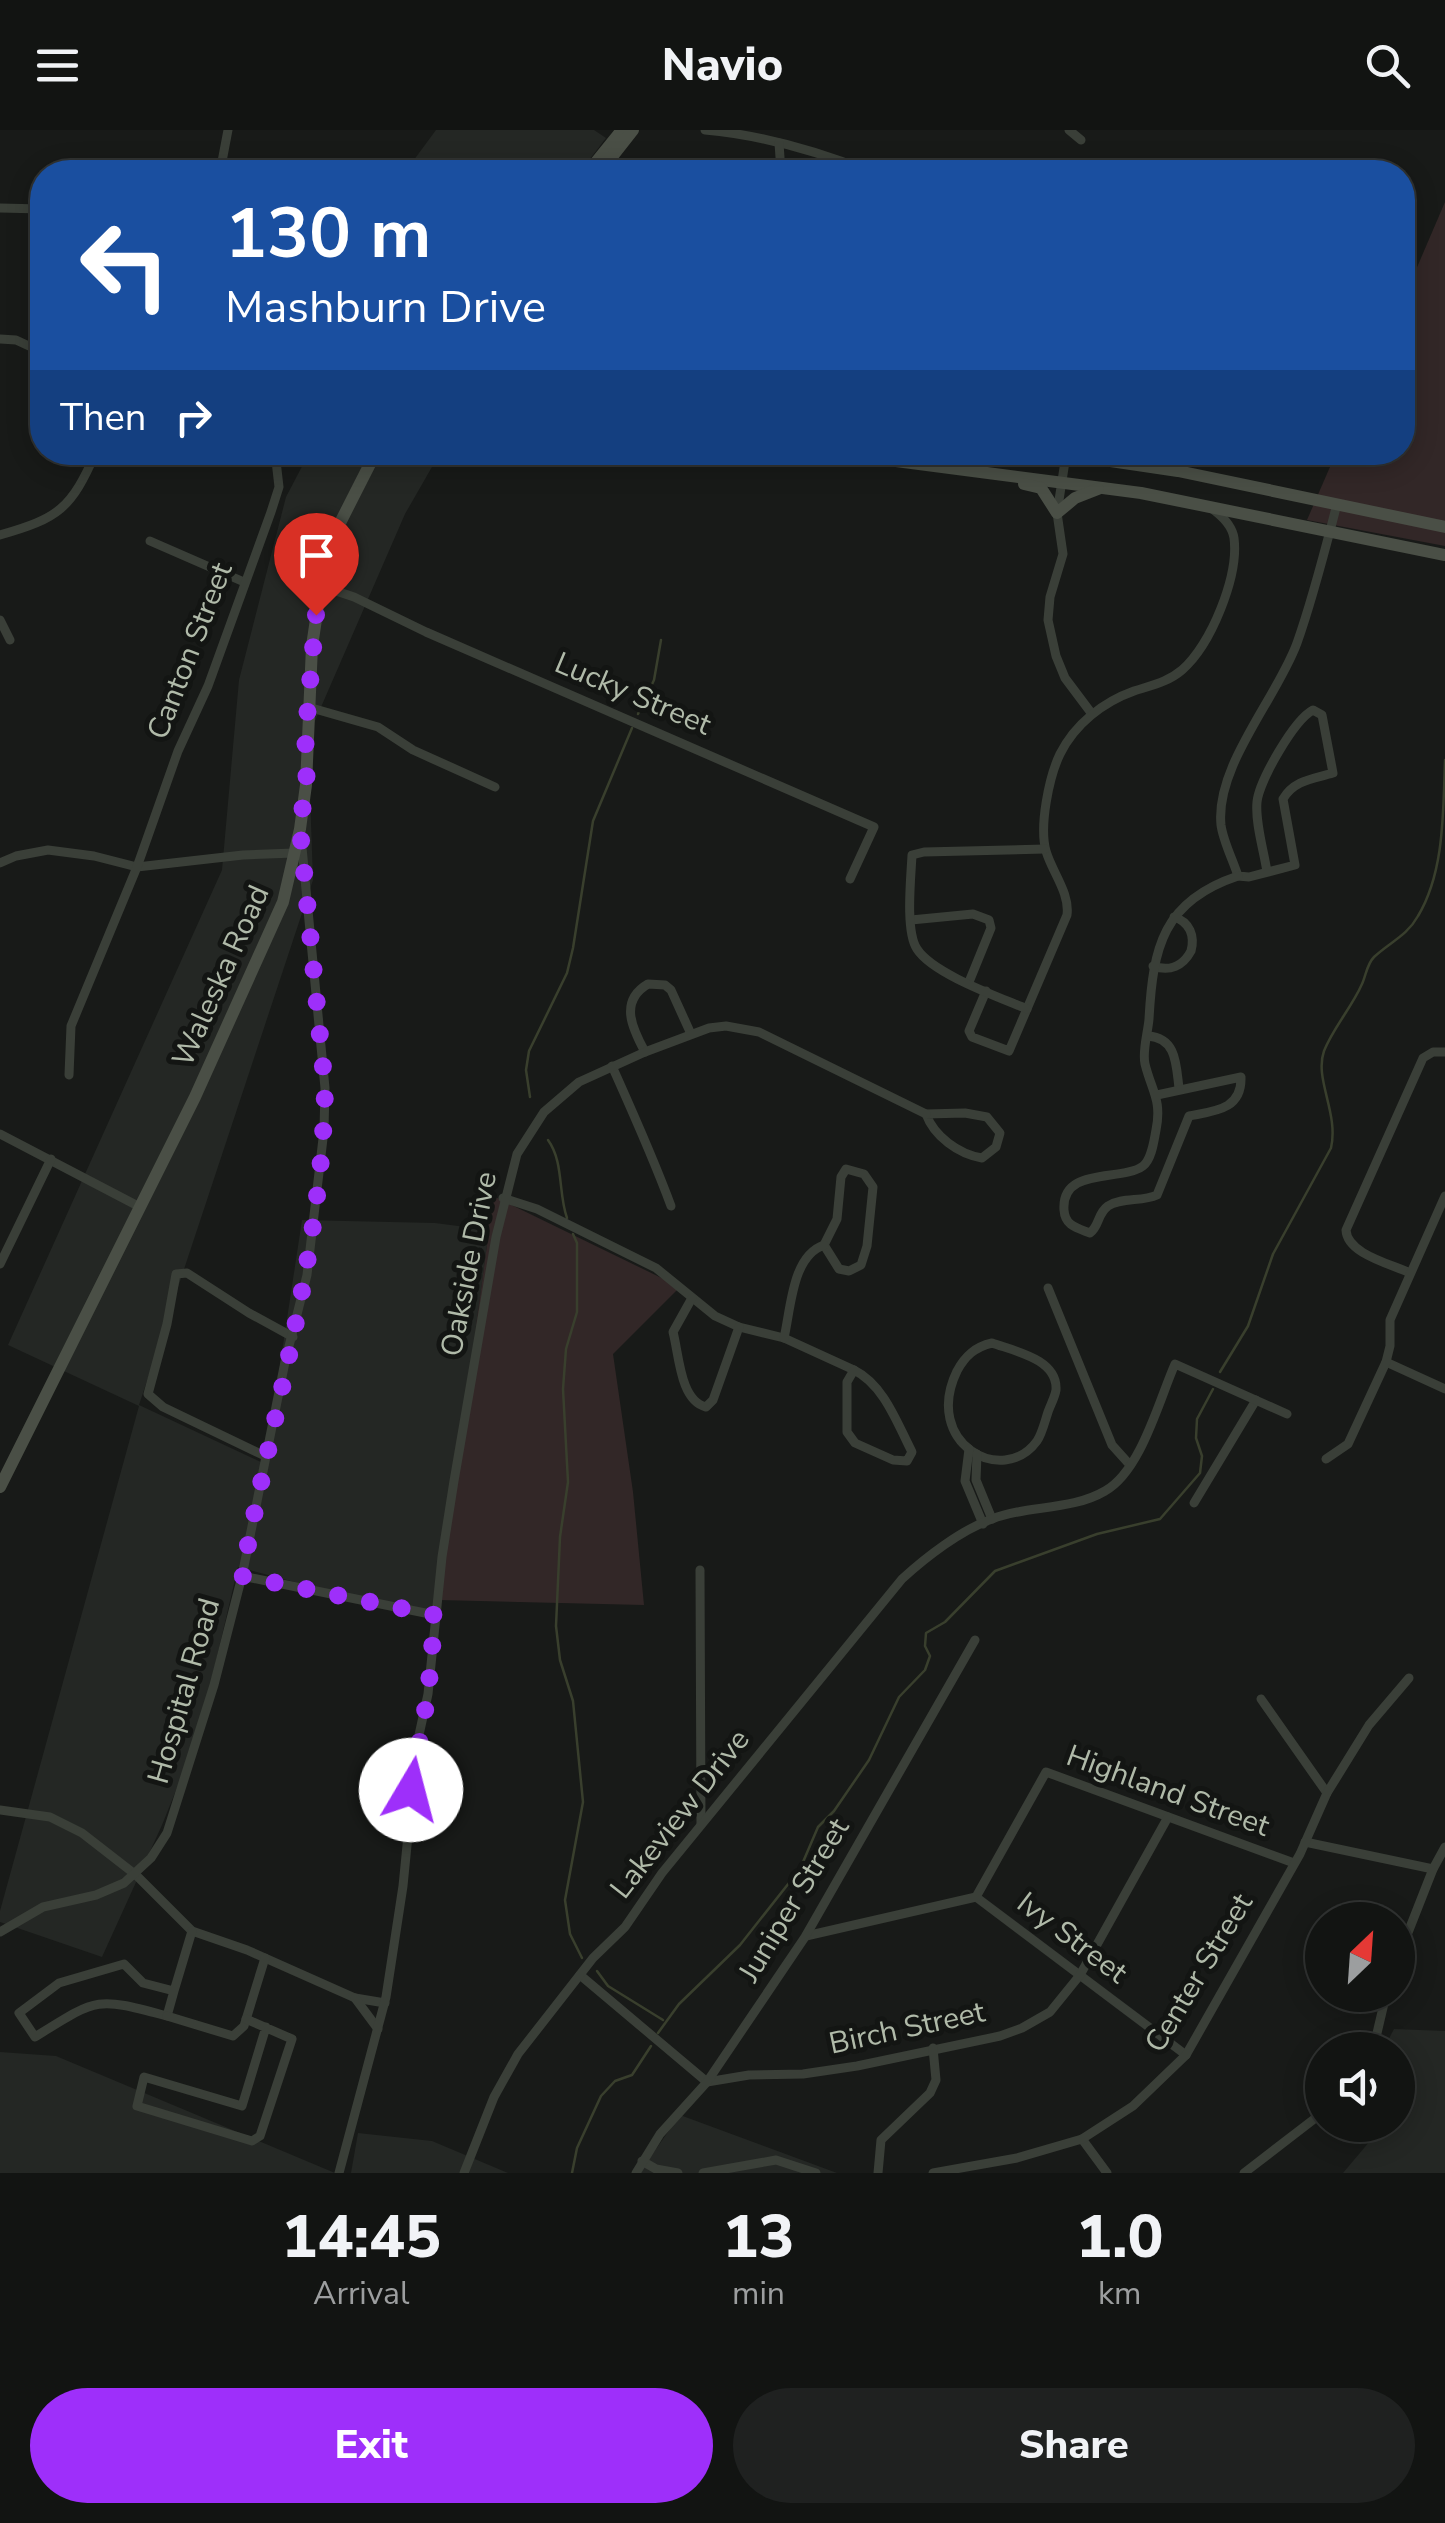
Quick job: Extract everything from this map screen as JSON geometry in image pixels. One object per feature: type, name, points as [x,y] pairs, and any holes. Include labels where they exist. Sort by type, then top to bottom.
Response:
[{"type":"main road","points":[[604,160],[633,130]]},
{"type":"main road","points":[[599,160],[614,133]]},
{"type":"main road","name":"Waleska Road","points":[[0,1487],[195,1097],[283,902],[300,829],[308,764],[305,740],[321,586],[331,547],[369,465]]},
{"type":"main road","points":[[938,465],[1204,504],[1445,555]]},
{"type":"main road","points":[[1138,465],[1445,527]]},
{"type":"main road","points":[[964,468],[1040,488],[1057,513],[1075,498],[1105,488]]},
{"type":"street","points":[[222,160],[228,130]]},
{"type":"street","points":[[705,130],[779,142],[834,160]]},
{"type":"street","points":[[1069,130],[1081,140]]},
{"type":"street","points":[[779,142],[780,160]]},
{"type":"street","points":[[0,208],[30,208]]},
{"type":"street","points":[[0,340],[16,340],[30,346]]},
{"type":"street","points":[[0,535],[35,525],[60,512],[81,488],[91,465]]},
{"type":"street","name":"Canton Street","points":[[69,1074],[71,1026],[137,867],[280,487],[277,465]]},
{"type":"street","points":[[1064,465],[1057,513],[1062,554],[1048,620],[1065,678],[1092,714]]},
{"type":"street","points":[[986,990],[970,1026],[972,1037],[1010,1051],[1068,908],[1045,849],[1044,823],[1052,774],[1061,752],[1092,714],[1130,692],[1167,681],[1192,660],[1225,597],[1233,557],[1234,536],[1229,525],[1204,504]]},
{"type":"street","points":[[1238,876],[1221,824],[1226,789],[1236,758],[1297,642],[1337,504]]},
{"type":"street","points":[[150,542],[244,582]]},
{"type":"street","name":"Lucky Street","points":[[321,586],[874,827],[850,878]]},
{"type":"street","points":[[0,620],[10,640]]},
{"type":"street","points":[[308,707],[378,728],[413,750],[495,786]]},
{"type":"street","points":[[1157,1095],[1241,1077],[1240,1093],[1228,1107],[1189,1116],[1157,1195],[1114,1202],[1102,1212],[1097,1228],[1090,1232],[1074,1228],[1064,1208],[1074,1186],[1082,1180],[1138,1169],[1148,1160],[1160,1103],[1144,1061],[1154,966],[1161,939],[1174,916],[1200,892],[1238,876],[1266,872],[1295,865],[1283,799],[1289,788],[1300,782],[1333,773],[1322,714],[1312,710],[1302,716],[1273,763],[1257,801],[1266,872]]},
{"type":"street","name":"Hospital Road","points":[[0,1932],[43,1907],[96,1894],[136,1875],[167,1833],[214,1686],[307,1276],[324,1130],[325,1088],[300,829]]},
{"type":"street","points":[[1027,1009],[934,965],[915,947],[911,920],[912,855],[1045,849]]},
{"type":"street","points":[[0,863],[48,850],[137,867],[294,853]]},
{"type":"street","points":[[911,920],[974,914],[988,920],[990,928],[969,982]]},
{"type":"street","points":[[1154,966],[1173,968],[1192,951],[1190,930],[1174,916]]},
{"type":"street","points":[[645,1052],[630,1010],[635,994],[648,984],[664,985],[671,990],[691,1034]]},
{"type":"street","name":"Oakside Drive","points":[[340,2173],[385,2003],[454,1481],[504,1198],[517,1154],[544,1112],[580,1082],[691,1034],[726,1026],[759,1032],[926,1114],[987,1117],[1000,1139],[982,1158],[965,1154],[947,1141],[926,1114]]},
{"type":"street","points":[[1148,1036],[1161,1038],[1172,1048],[1179,1088]]},
{"type":"street","points":[[1410,1274],[1352,1247],[1346,1230],[1423,1058],[1432,1052],[1445,1052]]},
{"type":"street","points":[[612,1066],[635,1122],[644,1133],[671,1206]]},
{"type":"street","points":[[0,1134],[138,1206]]},
{"type":"street","points":[[0,1264],[51,1159]]},
{"type":"street","points":[[784,1338],[801,1264],[811,1250],[824,1245],[837,1219],[841,1178],[846,1169],[864,1174],[874,1187],[867,1246],[860,1264],[849,1271],[840,1269],[824,1245]]},
{"type":"street","points":[[1326,1459],[1348,1444],[1386,1362],[1390,1320],[1445,1196]]},
{"type":"street","points":[[504,1198],[537,1209],[656,1268],[710,1314],[739,1327],[784,1338],[854,1370],[868,1377],[912,1452],[908,1460],[893,1460],[855,1443],[847,1432],[847,1382],[854,1370]]},
{"type":"street","points":[[265,1456],[163,1407],[148,1394],[168,1324],[176,1274],[188,1273],[293,1337]]},
{"type":"street","points":[[1048,1288],[1112,1445],[1130,1465]]},
{"type":"street","points":[[692,1298],[674,1332],[688,1395],[696,1404],[706,1407],[713,1400],[739,1327]]},
{"type":"street","points":[[992,1343],[1038,1360],[1051,1374],[1056,1389],[1037,1441],[1024,1452],[1003,1460],[973,1452],[953,1434],[946,1409],[950,1385],[962,1361],[978,1346],[992,1343]]},
{"type":"street","points":[[1386,1362],[1445,1389]]},
{"type":"street","name":"Lakeview Drive","points":[[464,2173],[505,2076],[580,1975],[625,1927],[701,1824],[902,1579],[930,1554],[988,1521],[1106,1491],[1130,1465],[1174,1364],[1256,1400]]},
{"type":"street","points":[[1194,1502],[1256,1400],[1287,1414]]},
{"type":"street","points":[[973,1452],[966,1481],[988,1521]]},
{"type":"street","points":[[700,1570],[701,1824]]},
{"type":"street","points":[[242,1576],[435,1615]]},
{"type":"street","name":"Juniper Street","points":[[636,2173],[671,2121],[707,2082],[806,1936],[976,1640]]},
{"type":"street","name":"Center Street","points":[[933,2173],[962,2170],[1082,2139],[1133,2106],[1186,2055],[1294,1863],[1327,1793],[1370,1725],[1409,1678]]},
{"type":"street","points":[[1261,1699],[1327,1793]]},
{"type":"street","name":"Highland Street","points":[[976,1898],[1046,1772],[1294,1863]]},
{"type":"street","points":[[0,1810],[65,1823],[136,1875],[192,1931],[355,1998],[385,2003]]},
{"type":"street","name":"Birch Street","points":[[707,2082],[749,2075],[803,2074],[963,2045],[1022,2028],[1050,2012],[1080,1975],[1168,1817]]},
{"type":"street","name":"Highland Street","points":[[1305,1842],[1432,1868]]},
{"type":"street","points":[[1415,1913],[1432,1868],[1445,1847]]},
{"type":"street","points":[[806,1936],[976,1898]]},
{"type":"street","name":"Ivy Street","points":[[976,1898],[1186,2055]]},
{"type":"street","points":[[168,2016],[192,1931]]},
{"type":"street","points":[[174,1991],[143,1983],[124,1964],[58,1984],[20,2013],[35,2037],[84,2006],[109,2000],[233,2036],[244,2026],[265,1958]]},
{"type":"street","points":[[580,1975],[707,2082]]},
{"type":"street","points":[[355,1998],[378,2029]]},
{"type":"street","points":[[246,2019],[292,2038],[260,2136],[252,2141],[137,2106],[144,2078],[242,2106],[266,2028]]},
{"type":"street","points":[[878,2173],[880,2140],[930,2093],[936,2080],[933,2048]]},
{"type":"street","points":[[1244,2173],[1305,2126]]},
{"type":"street","points":[[1082,2139],[1107,2173]]},
{"type":"street","points":[[703,2173],[776,2160],[792,2162],[816,2173]]},
{"type":"street","points":[[642,2161],[656,2169],[678,2173]]},
{"type":"shaded area","points":[[436,130],[594,130],[606,138],[589,160],[414,160]]},
{"type":"shaded area","points":[[1445,202],[1445,546],[1307,520],[1331,465],[1415,465],[1415,272]]},
{"type":"shaded area","points":[[303,465],[433,465],[405,514],[308,737],[313,880],[139,1405],[265,1464],[302,1220],[435,1223],[489,1230],[437,1620],[238,1567],[199,1733],[102,1957],[0,1922],[0,1911],[139,1406],[8,1345],[222,870],[239,680],[286,497]]},
{"type":"shaded area","points":[[485,1192],[680,1287],[613,1354],[644,1605],[439,1600],[489,1230]]},
{"type":"shaded area","points":[[1445,2031],[1445,2173],[1343,2173],[1369,2142],[1415,2142],[1415,2032],[1392,2032]]},
{"type":"shaded area","points":[[0,2052],[56,2056],[335,2173],[0,2173]]},
{"type":"shaded area","points":[[680,2115],[837,2173],[639,2173]]},
{"type":"shaded area","points":[[358,2133],[432,2141],[508,2173],[351,2173]]},
{"type":"waterway","points":[[638,714],[654,680],[661,640]]},
{"type":"waterway","points":[[530,1097],[526,1070],[529,1051],[567,973],[593,821],[632,728]]},
{"type":"waterway","points":[[1220,1372],[1248,1326],[1273,1254],[1331,1148],[1332,1122],[1322,1073],[1324,1051],[1358,993],[1372,960],[1409,929],[1427,898],[1441,840],[1445,760]]},
{"type":"waterway","points":[[548,1140],[556,1158],[567,1218]]},
{"type":"waterway","points":[[573,1234],[577,1243],[577,1312],[566,1349],[563,1389],[568,1482],[560,1537],[556,1626],[560,1660],[573,1701],[583,1802],[565,1900],[570,1934],[582,1958]]},
{"type":"waterway","points":[[658,2033],[679,2004],[740,1945],[800,1869],[818,1827],[834,1811],[869,1760],[899,1697],[925,1670],[930,1656],[925,1646],[926,1633],[945,1622],[995,1571],[1097,1534],[1160,1519],[1200,1473],[1197,1419],[1213,1389]]},
{"type":"waterway","points":[[597,1971],[608,1986],[663,2020]]},
{"type":"waterway","points":[[572,2173],[577,2148],[601,2096],[615,2081],[632,2075],[651,2046]]},
{"type":"route","points":[[316,615],[305,740],[308,764],[300,829],[325,1088],[324,1130],[307,1276],[285,1362],[242,1576],[435,1615],[428,1694],[411,1790]]}]
